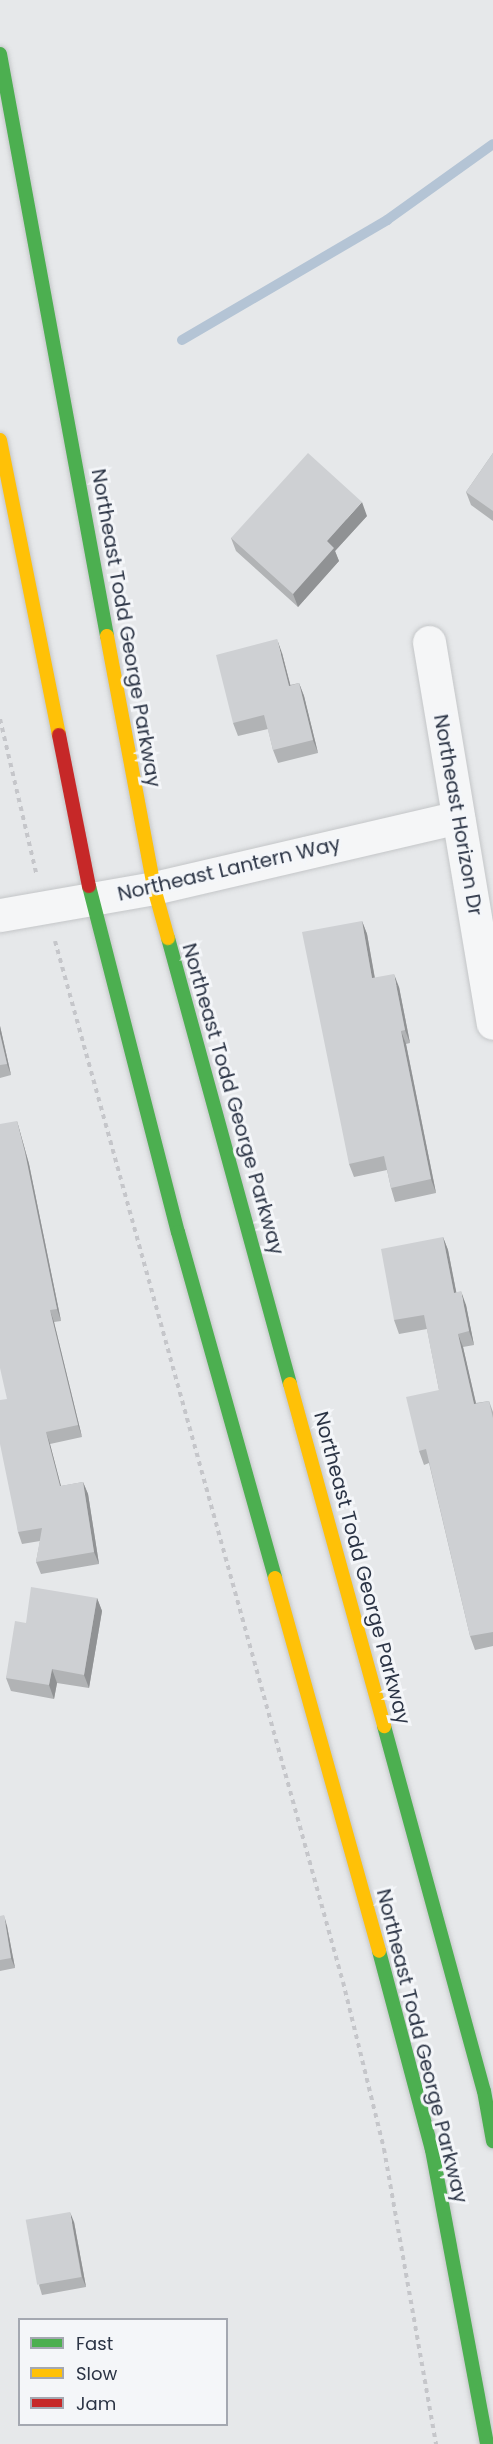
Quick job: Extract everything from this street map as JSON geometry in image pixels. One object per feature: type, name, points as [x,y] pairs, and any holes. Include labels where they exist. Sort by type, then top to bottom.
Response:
[{"type":"main road","name":"Northeast Todd George Parkway","points":[[0,54],[154,888],[471,2045],[493,2141]]},
{"type":"main road","name":"Northeast Todd George Parkway","points":[[0,440],[92,899],[178,1232],[408,2055],[432,2150],[487,2444]]},
{"type":"street","name":"Northeast Horizon Dr","points":[[429,642],[493,1023]]},
{"type":"street","name":"Northeast Lantern Way","points":[[0,915],[154,888],[458,817]]},
{"type":"path","points":[[0,719],[45,907],[344,1982],[384,2149],[436,2444]]},
{"type":"building","points":[[308,453],[362,502],[327,541],[334,548],[293,594],[231,538]]},
{"type":"building","points":[[493,453],[493,511],[466,492]]},
{"type":"building","points":[[277,639],[289,686],[299,683],[313,740],[273,750],[264,715],[233,723],[216,655]]},
{"type":"building","points":[[362,921],[372,978],[394,974],[405,1030],[401,1031],[431,1179],[391,1188],[384,1156],[349,1164],[302,932]]},
{"type":"building","points":[[0,1034],[7,1064],[0,1065]]},
{"type":"building","points":[[17,1121],[57,1309],[50,1310],[78,1425],[46,1432],[60,1486],[83,1482],[94,1552],[36,1562],[42,1528],[18,1532],[0,1444],[0,1400],[7,1399],[0,1368],[0,1124]]},
{"type":"building","points":[[443,1237],[454,1293],[461,1291],[469,1331],[458,1334],[474,1404],[489,1401],[493,1418],[493,1632],[470,1636],[426,1449],[419,1451],[406,1397],[439,1390],[424,1315],[394,1320],[381,1249]]},
{"type":"building","points":[[31,1587],[97,1598],[84,1675],[52,1669],[49,1685],[6,1678],[15,1621],[26,1623]]},
{"type":"building","points":[[4,1915],[11,1958],[0,1960],[0,1916]]},
{"type":"building","points":[[70,2212],[81,2277],[37,2285],[26,2220]]},
{"type":"waterway","points":[[182,340],[387,220],[493,144]]},
{"type":"traffic: fast","points":[[0,54],[107,636]]},
{"type":"traffic: fast","points":[[89,886],[178,1232],[275,1578]]},
{"type":"traffic: fast","points":[[168,938],[290,1384]]},
{"type":"traffic: fast","points":[[384,1726],[484,2091],[493,2141]]},
{"type":"traffic: fast","points":[[379,1951],[432,2150],[487,2444]]},
{"type":"traffic: slow","points":[[0,440],[59,735]]},
{"type":"traffic: slow","points":[[107,636],[154,888],[168,938]]},
{"type":"traffic: slow","points":[[290,1384],[384,1726]]},
{"type":"traffic: slow","points":[[275,1578],[379,1951]]},
{"type":"traffic: jam","points":[[59,735],[89,886]]}]
